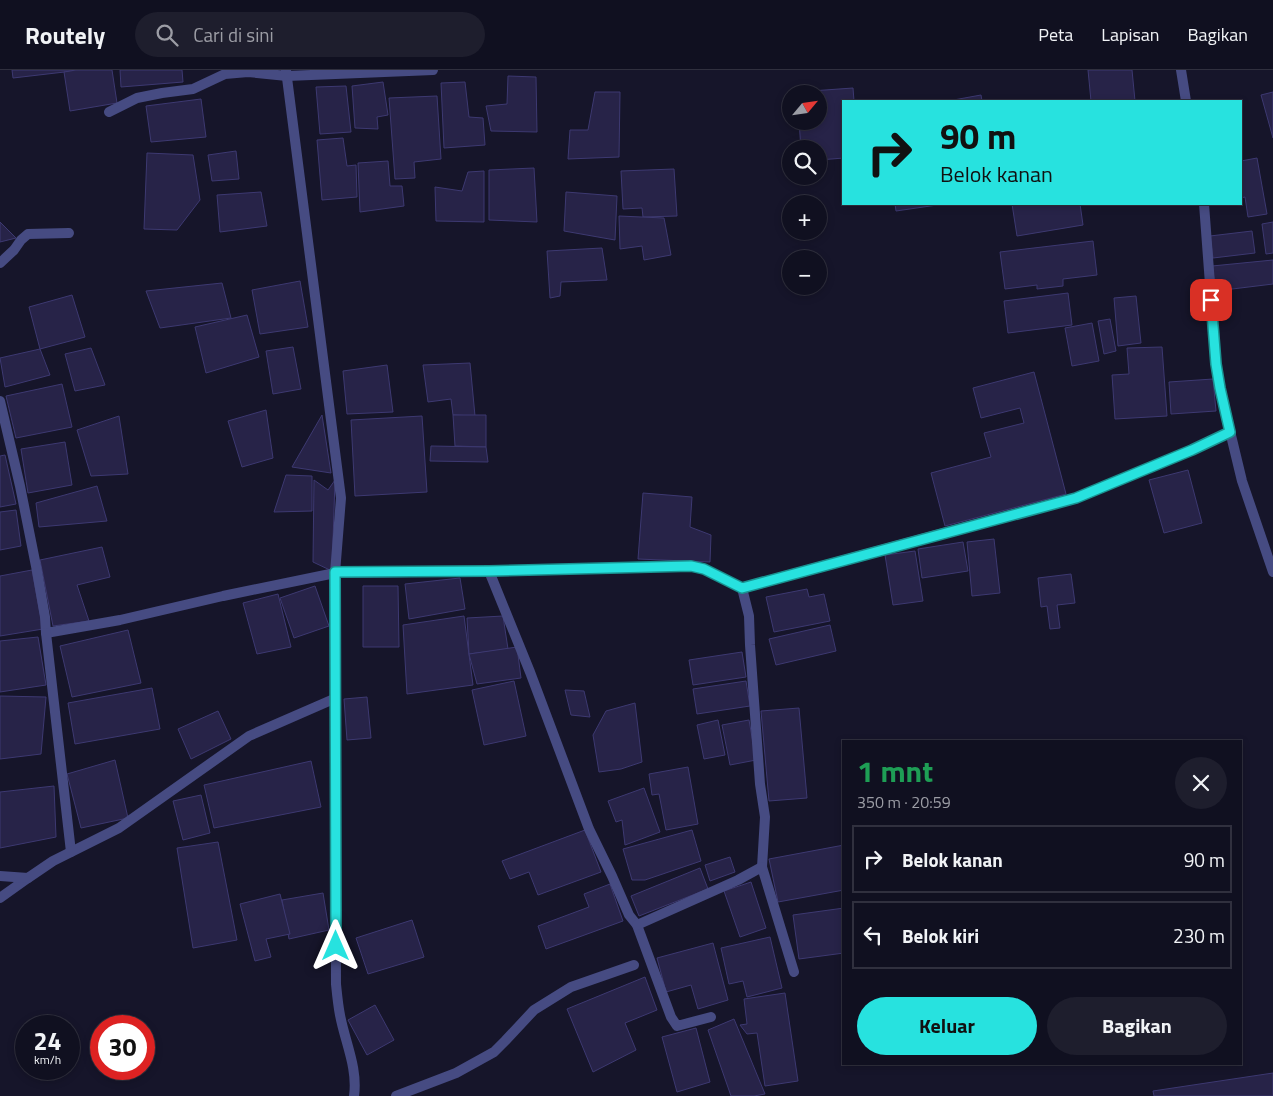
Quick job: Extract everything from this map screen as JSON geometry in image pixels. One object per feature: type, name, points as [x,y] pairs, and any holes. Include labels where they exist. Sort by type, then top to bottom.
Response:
[{"type":"street","points":[[109,112],[137,98],[193,89],[225,74],[248,72],[433,70]]},
{"type":"street","points":[[1181,70],[1186,100]]},
{"type":"street","points":[[286,73],[341,498],[335,572],[336,984],[340,1016],[351,1054],[355,1086],[354,1096]]},
{"type":"street","points":[[1204,205],[1216,364],[1220,388],[1242,481],[1273,572]]},
{"type":"street","points":[[0,263],[14,250],[20,240],[28,234],[69,233]]},
{"type":"street","points":[[0,401],[38,571],[45,617],[71,852]]},
{"type":"street","points":[[46,634],[120,620],[335,572],[489,571],[691,566],[704,569],[742,588],[1076,498],[1192,450],[1230,432]]},
{"type":"street","points":[[489,571],[530,672],[589,829],[629,915],[637,925],[671,1017],[677,1026],[711,1017]]},
{"type":"street","points":[[742,588],[749,616],[760,784],[765,817],[762,867],[794,972]]},
{"type":"street","points":[[0,898],[53,861],[119,828],[249,736],[336,698]]},
{"type":"street","points":[[637,925],[738,880],[762,867]]},
{"type":"street","points":[[0,876],[28,878]]},
{"type":"street","points":[[396,1096],[456,1073],[494,1052],[534,1010],[571,987],[634,965]]},
{"type":"building","points":[[12,70],[72,70],[73,71],[13,78]]},
{"type":"building","points":[[112,70],[117,103],[70,111],[64,72]]},
{"type":"building","points":[[120,70],[182,70],[183,82],[121,87]]},
{"type":"building","points":[[1088,70],[1132,70],[1135,100],[1091,100]]},
{"type":"building","points":[[508,76],[536,77],[537,132],[491,131],[486,106],[507,104]]},
{"type":"building","points":[[383,82],[388,115],[377,117],[378,129],[355,128],[352,86]]},
{"type":"building","points":[[465,82],[469,117],[483,118],[485,145],[444,148],[441,83]]},
{"type":"building","points":[[346,86],[351,132],[320,134],[316,87]]},
{"type":"building","points":[[853,88],[854,100],[842,100],[842,158],[827,159],[827,140],[800,140],[800,130],[828,130],[828,90]]},
{"type":"building","points":[[595,92],[620,92],[619,157],[568,159],[570,130],[588,130]]},
{"type":"building","points":[[1273,92],[1273,138],[1261,95]]},
{"type":"building","points":[[981,95],[982,100],[954,100]]},
{"type":"building","points":[[437,96],[441,159],[414,162],[415,178],[395,179],[389,98]]},
{"type":"building","points":[[201,99],[206,137],[151,142],[146,106]]},
{"type":"building","points":[[343,138],[347,166],[356,165],[357,197],[322,200],[317,140]]},
{"type":"building","points":[[236,151],[239,179],[212,181],[208,155]]},
{"type":"building","points":[[147,153],[193,155],[200,200],[177,230],[144,229]]},
{"type":"building","points":[[1257,158],[1267,214],[1248,217],[1245,197],[1242,198],[1242,161]]},
{"type":"building","points":[[388,161],[390,186],[402,186],[404,206],[360,212],[358,163]]},
{"type":"building","points":[[534,168],[537,222],[489,220],[489,170]]},
{"type":"building","points":[[674,169],[677,216],[643,217],[642,208],[623,209],[621,171]]},
{"type":"building","points":[[484,171],[484,222],[436,221],[435,187],[462,191],[468,172]]},
{"type":"building","points":[[261,192],[267,226],[220,232],[217,195]]},
{"type":"building","points":[[566,192],[617,196],[615,240],[564,231]]},
{"type":"building","points":[[895,205],[937,205],[896,211]]},
{"type":"building","points":[[1012,205],[1080,205],[1083,225],[1017,236]]},
{"type":"building","points":[[619,216],[664,218],[671,255],[644,260],[642,246],[620,249]]},
{"type":"building","points":[[0,222],[16,238],[0,242]]},
{"type":"building","points":[[1273,222],[1273,253],[1266,254],[1262,224]]},
{"type":"building","points":[[1252,231],[1255,253],[1213,258],[1210,236]]},
{"type":"building","points":[[1093,241],[1097,275],[1063,279],[1063,286],[1037,289],[1037,285],[1005,289],[1000,252]]},
{"type":"building","points":[[602,248],[607,280],[561,282],[560,296],[550,298],[547,251]]},
{"type":"building","points":[[1273,260],[1273,284],[1216,291],[1212,266]]},
{"type":"building","points":[[300,281],[308,327],[260,334],[252,290]]},
{"type":"building","points":[[222,283],[231,318],[160,328],[146,291]]},
{"type":"building","points":[[1068,293],[1072,325],[1008,333],[1004,301]]},
{"type":"building","points":[[72,295],[85,337],[40,349],[29,307]]},
{"type":"building","points":[[1136,296],[1141,343],[1118,346],[1114,298]]},
{"type":"building","points":[[247,315],[259,357],[206,373],[195,327]]},
{"type":"building","points":[[1110,319],[1116,351],[1104,354],[1098,321]]},
{"type":"building","points":[[1092,323],[1099,361],[1072,366],[1065,328]]},
{"type":"building","points":[[293,347],[301,389],[273,394],[266,351]]},
{"type":"building","points":[[1162,347],[1167,416],[1115,419],[1112,375],[1129,374],[1127,348]]},
{"type":"building","points":[[91,348],[105,385],[75,391],[65,354]]},
{"type":"building","points":[[40,349],[50,375],[5,387],[0,358]]},
{"type":"building","points":[[470,363],[475,416],[453,415],[451,399],[428,402],[423,365]]},
{"type":"building","points":[[387,365],[393,412],[347,414],[343,371]]},
{"type":"building","points":[[1034,372],[1066,494],[945,526],[931,473],[991,457],[984,433],[1024,423],[1020,408],[981,418],[973,388]]},
{"type":"building","points":[[1213,379],[1216,411],[1171,414],[1169,382]]},
{"type":"building","points":[[62,384],[72,427],[16,438],[6,396]]},
{"type":"building","points":[[266,410],[273,458],[242,467],[228,421]]},
{"type":"building","points":[[322,415],[331,473],[292,467]]},
{"type":"building","points":[[453,415],[486,415],[486,447],[455,446]]},
{"type":"building","points":[[119,416],[128,474],[91,476],[77,430]]},
{"type":"building","points":[[422,416],[427,492],[355,496],[351,420]]},
{"type":"building","points":[[65,442],[72,485],[28,493],[21,449]]},
{"type":"building","points":[[431,446],[486,447],[488,462],[430,461]]},
{"type":"building","points":[[5,455],[16,504],[0,507],[0,456]]},
{"type":"building","points":[[1188,470],[1202,523],[1164,533],[1149,480]]},
{"type":"building","points":[[286,475],[312,476],[312,511],[274,512]]},
{"type":"building","points":[[314,480],[328,490],[335,480],[332,571],[313,562]]},
{"type":"building","points":[[97,486],[107,521],[39,527],[36,503]]},
{"type":"building","points":[[643,493],[692,497],[690,527],[711,535],[710,562],[638,559]]},
{"type":"building","points":[[16,510],[21,546],[0,550],[0,512]]},
{"type":"building","points":[[994,539],[1000,593],[972,596],[967,542]]},
{"type":"building","points":[[963,542],[968,571],[922,578],[918,549]]},
{"type":"building","points":[[102,547],[110,577],[77,585],[89,621],[53,626],[40,560]]},
{"type":"building","points":[[915,551],[923,601],[893,605],[885,555]]},
{"type":"building","points":[[32,570],[43,629],[0,636],[0,576]]},
{"type":"building","points":[[1071,574],[1075,603],[1057,605],[1060,628],[1050,629],[1047,606],[1041,607],[1038,578]]},
{"type":"building","points":[[460,578],[465,609],[409,619],[405,584]]},
{"type":"building","points":[[315,586],[329,626],[294,638],[280,598]]},
{"type":"building","points":[[363,586],[398,586],[399,647],[363,647]]},
{"type":"building","points":[[807,589],[809,597],[824,594],[830,621],[774,632],[766,597]]},
{"type":"building","points":[[278,594],[291,647],[257,654],[243,603]]},
{"type":"building","points":[[464,616],[473,685],[407,694],[403,625]]},
{"type":"building","points":[[503,616],[508,649],[469,654],[467,618]]},
{"type":"building","points":[[830,625],[836,651],[776,665],[769,639]]},
{"type":"building","points":[[128,630],[141,683],[72,697],[60,646]]},
{"type":"building","points":[[38,637],[46,685],[0,692],[0,641]]},
{"type":"building","points":[[517,647],[521,678],[477,684],[469,654]]},
{"type":"building","points":[[742,652],[746,677],[693,685],[689,660]]},
{"type":"building","points":[[514,681],[526,736],[484,745],[472,690]]},
{"type":"building","points":[[746,681],[750,706],[697,714],[693,689]]},
{"type":"building","points":[[152,688],[160,729],[75,744],[68,703]]},
{"type":"building","points":[[565,690],[584,691],[590,717],[571,715]]},
{"type":"building","points":[[0,696],[46,697],[41,754],[0,759]]},
{"type":"building","points":[[367,697],[371,738],[347,740],[344,699]]},
{"type":"building","points":[[635,703],[642,762],[621,769],[599,772],[593,735],[606,711]]},
{"type":"building","points":[[799,708],[807,798],[769,801],[761,711]]},
{"type":"building","points":[[218,711],[231,739],[191,759],[178,729]]},
{"type":"building","points":[[718,720],[725,755],[704,759],[697,725]]},
{"type":"building","points":[[749,720],[756,760],[730,765],[722,725]]},
{"type":"building","points":[[115,760],[128,818],[81,828],[67,774]]},
{"type":"building","points":[[311,761],[321,807],[214,828],[204,785]]},
{"type":"building","points":[[688,767],[698,824],[666,830],[659,794],[652,795],[649,774]]},
{"type":"building","points":[[54,786],[56,837],[0,848],[0,792]]},
{"type":"building","points":[[644,788],[660,832],[625,845],[622,820],[616,822],[608,801]]},
{"type":"building","points":[[201,795],[210,833],[183,840],[173,801]]},
{"type":"building","points":[[585,830],[601,872],[538,895],[529,872],[510,879],[502,861]]},
{"type":"building","points":[[692,830],[701,861],[645,880],[632,880],[623,849]]},
{"type":"building","points":[[218,842],[237,940],[193,948],[177,848]]},
{"type":"building","points":[[842,845],[842,890],[778,902],[769,859]]},
{"type":"building","points":[[730,857],[735,872],[710,881],[705,865]]},
{"type":"building","points":[[700,868],[708,889],[639,916],[631,896]]},
{"type":"building","points":[[751,882],[766,928],[740,937],[724,891]]},
{"type":"building","points":[[610,884],[623,921],[546,949],[538,926],[589,907],[584,894]]},
{"type":"building","points":[[323,893],[329,930],[289,939],[282,900]]},
{"type":"building","points":[[280,894],[290,934],[266,939],[271,957],[255,961],[240,904]]},
{"type":"building","points":[[842,908],[842,953],[799,959],[793,915]]},
{"type":"building","points":[[412,920],[424,957],[368,974],[356,938]]},
{"type":"building","points":[[770,937],[782,988],[747,997],[743,981],[729,984],[721,948]]},
{"type":"building","points":[[713,943],[728,1000],[698,1009],[691,985],[666,992],[657,958]]},
{"type":"building","points":[[645,977],[657,1010],[625,1023],[636,1050],[593,1072],[567,1009]]},
{"type":"building","points":[[785,993],[798,1081],[765,1086],[757,1033],[747,1034],[740,1025],[747,1024],[744,999]]},
{"type":"building","points":[[375,1005],[394,1040],[367,1055],[348,1020]]},
{"type":"building","points":[[734,1019],[765,1094],[731,1096],[708,1030]]},
{"type":"building","points":[[696,1028],[710,1082],[677,1092],[662,1037]]},
{"type":"building","points":[[1273,1073],[1273,1096],[1154,1096],[1153,1091]]},
{"type":"route","points":[[336,946],[335,572],[489,571],[691,566],[704,569],[742,588],[936,534],[1076,498],[1149,469],[1230,432],[1216,364],[1211,300]]}]
